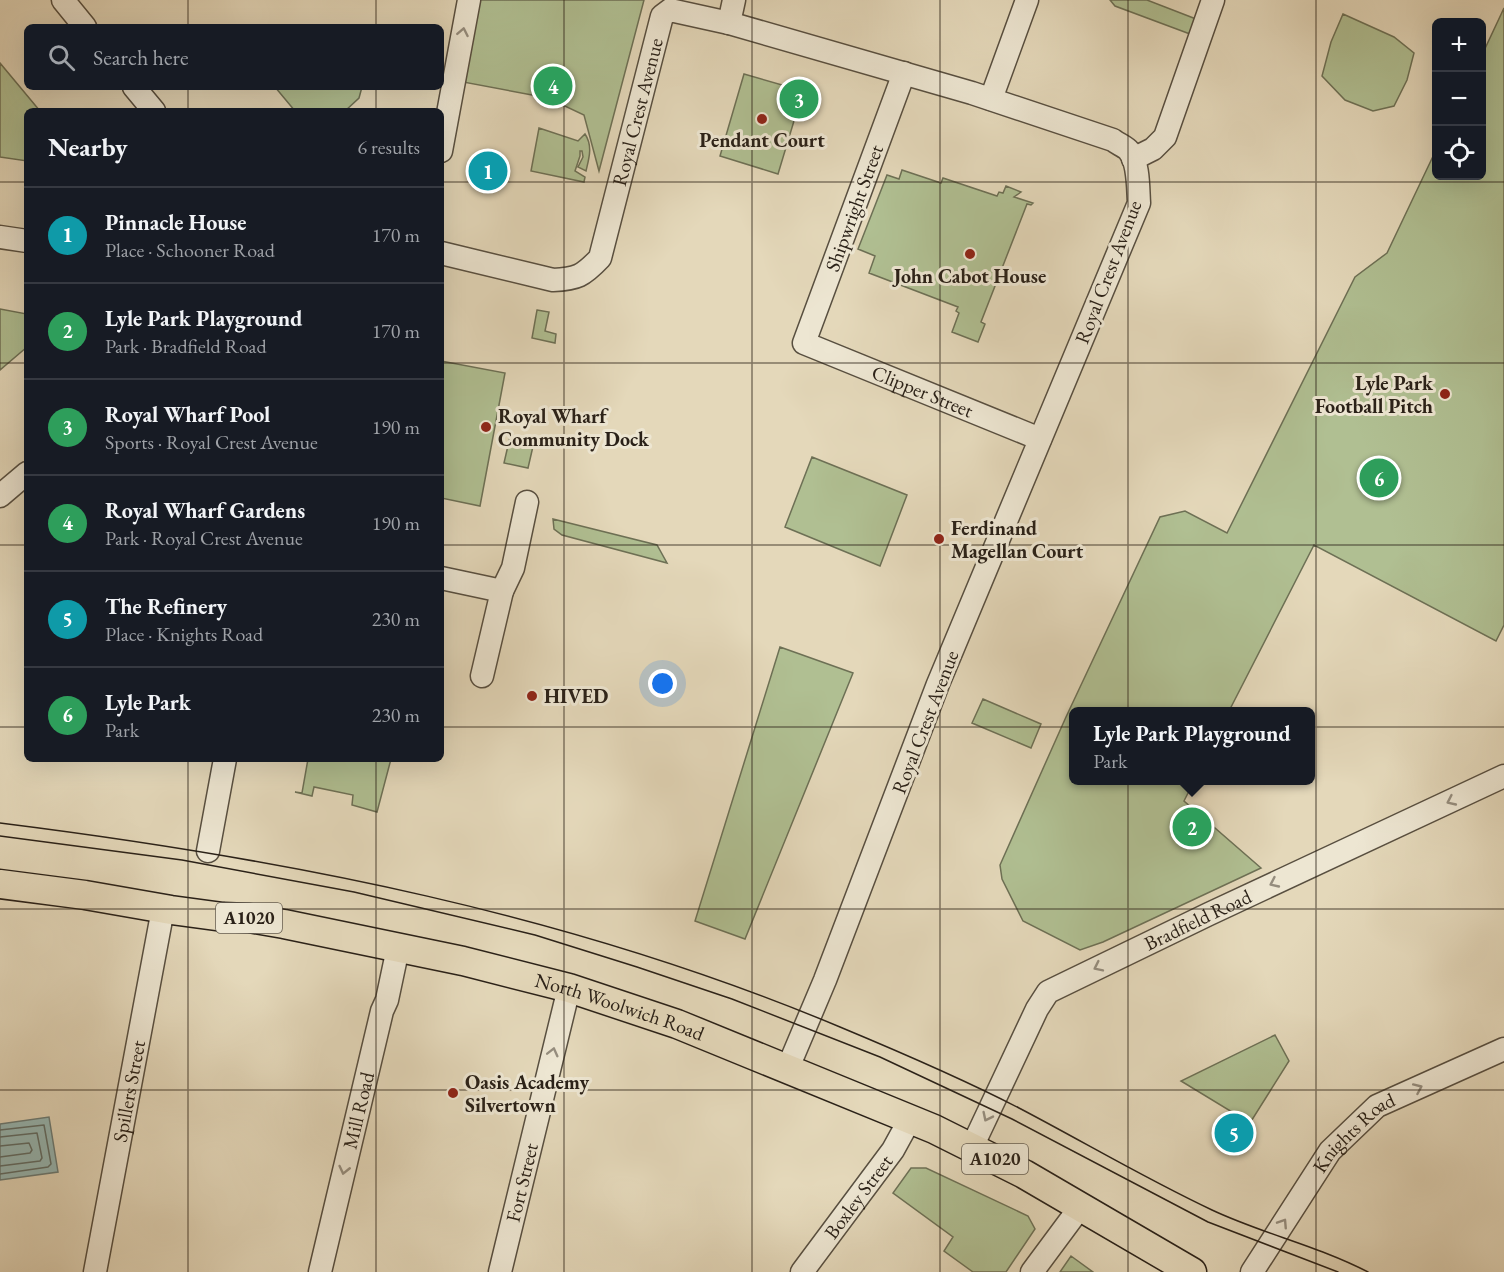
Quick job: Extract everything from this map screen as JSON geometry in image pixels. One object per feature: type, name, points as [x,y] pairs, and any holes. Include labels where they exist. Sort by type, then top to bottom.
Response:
[{"type":"main road","name":"North Woolwich Road","points":[[0,884],[85,895],[163,909],[249,918],[463,961],[569,988],[677,1024],[910,1119],[972,1147],[1081,1206],[1192,1272]]},
{"type":"street","points":[[63,0],[83,24]]},
{"type":"street","points":[[444,135],[469,0]]},
{"type":"street","points":[[729,23],[734,0]]},
{"type":"street","points":[[991,99],[1027,0]]},
{"type":"street","points":[[1133,159],[1153,149],[1165,137],[1213,0]]},
{"type":"street","name":"Royal Crest Avenue","points":[[444,254],[554,280],[572,279],[585,273],[600,258],[662,16],[670,10],[729,23],[991,99],[1113,140],[1130,151],[1138,182],[1138,203],[938,684],[825,980],[787,1070]]},
{"type":"street","name":"Shipwright Street","points":[[804,342],[904,73]]},
{"type":"street","points":[[136,90],[152,108]]},
{"type":"street","points":[[0,237],[24,241]]},
{"type":"street","name":"Clipper Street","points":[[804,342],[1040,439]]},
{"type":"street","points":[[0,496],[24,475]]},
{"type":"street","points":[[482,676],[502,591],[513,568],[527,502]]},
{"type":"street","points":[[444,579],[502,591]]},
{"type":"street","points":[[208,852],[224,762]]},
{"type":"street","name":"Bradfield Road","points":[[972,1147],[1037,1009],[1048,992],[1504,776]]},
{"type":"street","name":"Spillers Street","points":[[95,1272],[163,909]]},
{"type":"street","name":"Mill Road","points":[[320,1272],[398,948]]},
{"type":"street","name":"Fort Street","points":[[500,1272],[569,988]]},
{"type":"street","name":"Knights Road","points":[[1252,1272],[1329,1151],[1377,1106],[1504,1049]]},
{"type":"street","name":"Boxley Street","points":[[802,1272],[893,1150],[910,1119]]},
{"type":"street","points":[[1032,1272],[1081,1206]]},
{"type":"green space","points":[[478,0],[644,0],[599,171],[584,115],[548,98],[463,82]]},
{"type":"green space","points":[[1110,0],[1147,0],[1196,19],[1190,34],[1115,6]]},
{"type":"green space","points":[[1504,8],[1504,625],[1496,641],[1314,545],[1231,707],[1071,707],[1160,517],[1185,511],[1227,533],[1355,277],[1387,253],[1432,158],[1432,180],[1486,180],[1486,46]]},
{"type":"green space","points":[[1343,14],[1394,37],[1414,53],[1407,80],[1394,106],[1373,111],[1345,100],[1322,76],[1331,42]]},
{"type":"green space","points":[[0,63],[38,108],[24,108],[24,161],[0,157]]},
{"type":"green space","points":[[744,74],[803,91],[778,174],[720,156]]},
{"type":"green space","points":[[278,90],[361,90],[359,98],[348,108],[292,108]]},
{"type":"green space","points":[[539,128],[578,141],[585,134],[590,148],[586,171],[578,167],[583,157],[580,151],[575,171],[585,177],[584,182],[531,171]]},
{"type":"green space","points":[[902,170],[941,183],[943,178],[997,196],[999,192],[1003,193],[1006,186],[1021,192],[1014,197],[1033,203],[1027,204],[981,322],[985,324],[978,342],[952,332],[959,313],[956,311],[958,307],[869,273],[875,256],[858,249],[887,175],[899,179]]},
{"type":"green space","points":[[0,309],[24,313],[24,350],[0,370]]},
{"type":"green space","points":[[537,310],[549,312],[545,331],[556,334],[555,343],[532,338]]},
{"type":"green space","points":[[444,362],[505,373],[480,506],[444,499]]},
{"type":"green space","points":[[510,437],[534,442],[528,468],[504,463]]},
{"type":"green space","points":[[812,457],[907,495],[880,566],[785,527]]},
{"type":"green space","points":[[553,519],[657,545],[667,563],[562,535],[554,529]]},
{"type":"green space","points":[[780,647],[853,673],[745,939],[695,921]]},
{"type":"green space","points":[[983,699],[1041,724],[1031,748],[972,723]]},
{"type":"green space","points":[[1069,711],[1069,785],[1192,785],[1184,801],[1261,868],[1103,942],[1080,950],[1023,921],[1002,879],[1000,865]]},
{"type":"green space","points":[[307,762],[390,762],[377,812],[352,805],[353,795],[314,787],[312,796],[295,792],[302,793]]},
{"type":"green space","points":[[1275,1035],[1289,1061],[1250,1123],[1181,1081]]},
{"type":"green space","points":[[911,1168],[926,1168],[1028,1216],[1035,1229],[1006,1272],[973,1272],[944,1251],[953,1237],[893,1193]]},
{"type":"green space","points":[[1071,1256],[1093,1272],[1060,1272]]},
{"type":"water","points":[[49,1117],[58,1172],[0,1180],[0,1124]]},
{"type":"tram line","points":[[0,823],[108,837],[321,874],[427,896],[532,922],[636,953],[738,987],[908,1056],[1019,1108],[1212,1210],[1368,1272]]},
{"type":"tram line","points":[[0,836],[182,860],[354,892],[535,935],[637,967],[732,999],[880,1057],[1012,1119],[1208,1222],[1338,1272]]},
{"type":"place","name":"Royal Wharf Gardens","points":[[553,86]]},
{"type":"place","name":"Royal Wharf Pool","points":[[799,99]]},
{"type":"place","name":"Pendant Court","points":[[762,119]]},
{"type":"place","name":"Pinnacle House","points":[[488,171]]},
{"type":"place","name":"John Cabot House","points":[[970,254]]},
{"type":"place","name":"Lyle Park Football Pitch","points":[[1445,394]]},
{"type":"place","name":"Royal Wharf Community Dock","points":[[486,427]]},
{"type":"place","name":"Lyle Park","points":[[1379,478]]},
{"type":"place","name":"Ferdinand Magellan Court","points":[[939,539]]},
{"type":"place","name":"HIVED","points":[[532,696]]},
{"type":"place","name":"Lyle Park Playground","points":[[1192,827]]},
{"type":"place","name":"Oasis Academy Silvertown","points":[[453,1093]]},
{"type":"place","name":"The Refinery","points":[[1234,1133]]}]
